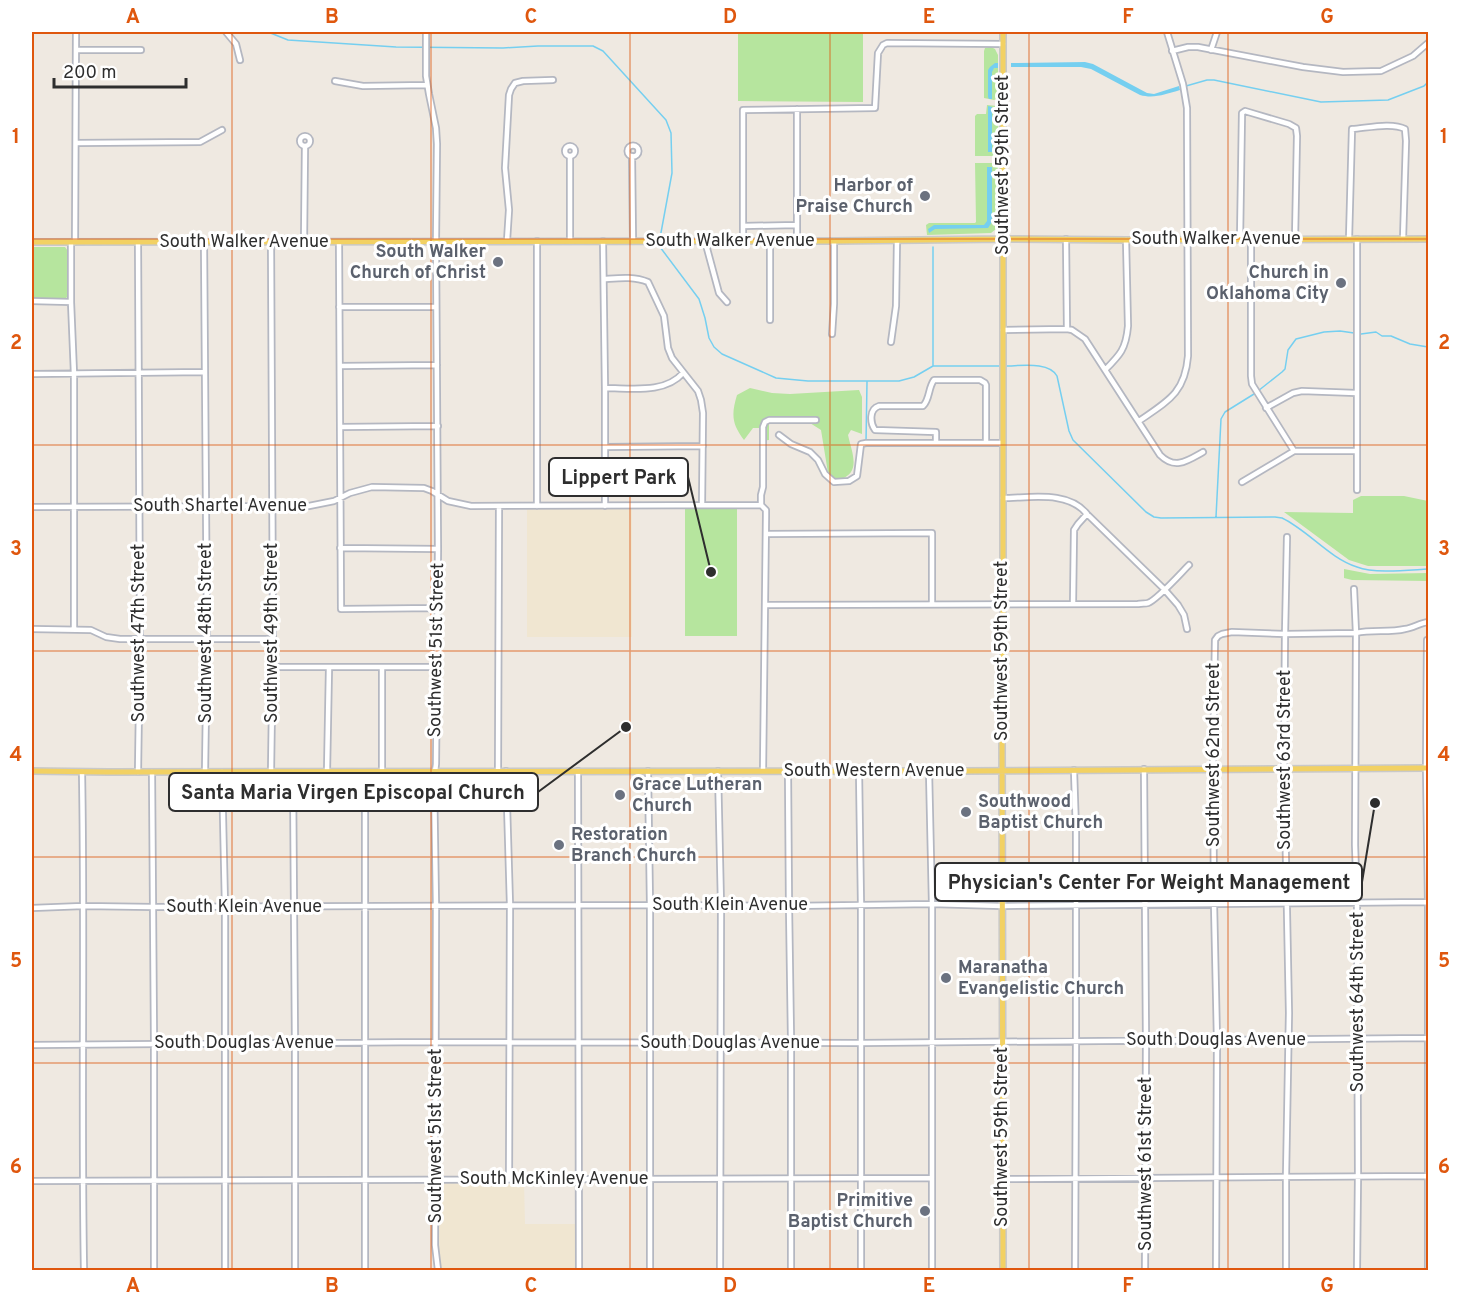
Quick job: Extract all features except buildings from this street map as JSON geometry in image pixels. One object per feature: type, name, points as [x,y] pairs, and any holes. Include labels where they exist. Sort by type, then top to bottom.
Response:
[{"type":"main road","name":"Southwest 59th Street","points":[[1003,32],[1003,1270]]},
{"type":"main road","name":"South Walker Avenue","points":[[32,242],[1428,238]]},
{"type":"main road","name":"South Western Avenue","points":[[32,771],[929,771],[1427,768]]},
{"type":"street","points":[[74,629],[74,374],[71,302],[76,143],[76,32]]},
{"type":"street","points":[[226,32],[236,44],[240,60]]},
{"type":"street","points":[[1139,421],[1177,391],[1187,372],[1186,99],[1167,32]]},
{"type":"street","points":[[1211,50],[1217,32]]},
{"type":"street","name":"Southwest 51st Street","points":[[426,34],[427,85],[437,136],[435,1180],[438,1270]]},
{"type":"street","points":[[1172,51],[1188,47],[1321,70],[1381,71],[1413,56],[1428,43]]},
{"type":"street","points":[[743,241],[743,110],[875,108],[878,53],[883,45],[1003,45]]},
{"type":"street","points":[[76,50],[141,50]]},
{"type":"street","points":[[507,241],[509,210],[505,168],[510,89],[515,82],[553,80]]},
{"type":"street","points":[[335,81],[363,86],[427,85]]},
{"type":"street","points":[[797,109],[797,241]]},
{"type":"street","points":[[1240,240],[1242,113],[1245,111],[1296,128],[1295,239]]},
{"type":"street","points":[[1349,239],[1352,129],[1392,125],[1405,129],[1403,239]]},
{"type":"street","points":[[76,143],[200,142],[222,130]]},
{"type":"street","points":[[304,242],[305,146]]},
{"type":"street","points":[[570,156],[570,241]]},
{"type":"street","points":[[633,156],[633,241]]},
{"type":"street","points":[[743,226],[797,225]]},
{"type":"street","points":[[1066,239],[1067,329]]},
{"type":"street","points":[[1357,239],[1357,490]]},
{"type":"street","points":[[1105,370],[1117,358],[1127,341],[1126,240]]},
{"type":"street","points":[[1251,240],[1252,384],[1294,452]]},
{"type":"street","points":[[537,241],[537,506]]},
{"type":"street","points":[[603,241],[605,506]]},
{"type":"street","points":[[705,241],[719,293],[727,302]]},
{"type":"street","points":[[770,241],[770,320]]},
{"type":"street","points":[[832,334],[834,241]]},
{"type":"street","points":[[891,342],[896,299],[897,241]]},
{"type":"street","name":"Southwest 47th Street","points":[[138,242],[140,639],[138,772]]},
{"type":"street","name":"Southwest 48th Street","points":[[204,242],[207,639],[204,772]]},
{"type":"street","name":"Southwest 49th Street","points":[[271,242],[273,639],[271,772]]},
{"type":"street","points":[[339,242],[341,609],[437,608]]},
{"type":"street","points":[[604,279],[629,278],[648,282],[664,316],[668,348],[672,358],[698,391],[703,413],[702,505]]},
{"type":"street","points":[[32,302],[71,302]]},
{"type":"street","points":[[339,307],[436,307]]},
{"type":"street","points":[[1003,330],[1072,330],[1085,339],[1166,461],[1172,464],[1186,461],[1203,452]]},
{"type":"street","points":[[340,366],[437,365]]},
{"type":"street","points":[[32,374],[205,372]]},
{"type":"street","points":[[605,388],[660,387],[679,378],[683,373]]},
{"type":"street","points":[[936,443],[936,432],[876,431],[872,425],[874,407],[923,406],[934,380],[980,380],[986,385],[986,443]]},
{"type":"street","points":[[1266,408],[1293,393],[1302,391],[1356,393]]},
{"type":"street","points":[[763,771],[766,510],[761,505],[763,427],[769,420],[816,420]]},
{"type":"street","points":[[340,427],[438,426]]},
{"type":"street","points":[[779,435],[791,444],[810,452],[818,460],[825,474],[834,482],[849,481],[857,476],[861,444],[1002,443]]},
{"type":"street","points":[[605,447],[703,446]]},
{"type":"street","points":[[1242,482],[1294,452],[1356,451]]},
{"type":"street","name":"South Shartel Avenue","points":[[32,507],[309,506],[325,504],[350,493],[372,487],[415,488],[432,491],[448,501],[471,506],[761,505]]},
{"type":"street","points":[[1003,498],[1065,499],[1081,507],[1178,605],[1184,615],[1187,629]]},
{"type":"street","points":[[498,771],[499,506]]},
{"type":"street","points":[[1073,604],[1074,530],[1087,514]]},
{"type":"street","points":[[766,534],[932,533],[932,604]]},
{"type":"street","name":"Southwest 63rd Street","points":[[1286,1270],[1289,1013],[1284,634],[1287,537]]},
{"type":"street","points":[[340,548],[438,549]]},
{"type":"street","points":[[766,605],[1148,603],[1158,597],[1189,565]]},
{"type":"street","name":"Southwest 64th Street","points":[[1354,589],[1358,1040],[1357,1270]]},
{"type":"street","points":[[1284,634],[1356,633],[1365,630],[1406,629],[1428,622]]},
{"type":"street","points":[[32,629],[91,630],[113,638],[273,639]]},
{"type":"street","name":"Southwest 62nd Street","points":[[1216,1270],[1215,640],[1218,636],[1232,633],[1284,634]]},
{"type":"street","points":[[1427,640],[1428,1270]]},
{"type":"street","points":[[382,667],[382,772]]},
{"type":"street","points":[[272,668],[437,667]]},
{"type":"street","points":[[327,772],[329,668]]},
{"type":"street","points":[[1074,770],[1075,1270]]},
{"type":"street","name":"Southwest 61st Street","points":[[1144,770],[1145,1270]]},
{"type":"street","points":[[507,771],[510,905],[509,1179]]},
{"type":"street","points":[[578,771],[579,1270]]},
{"type":"street","points":[[648,771],[650,1270]]},
{"type":"street","points":[[718,771],[721,905],[720,1270]]},
{"type":"street","points":[[788,771],[791,1270]]},
{"type":"street","points":[[859,771],[861,1270]]},
{"type":"street","points":[[929,771],[932,904],[932,1270]]},
{"type":"street","points":[[82,772],[84,1270]]},
{"type":"street","points":[[152,772],[154,1270]]},
{"type":"street","points":[[222,772],[225,906],[225,1270]]},
{"type":"street","points":[[293,772],[295,1270]]},
{"type":"street","points":[[364,772],[365,1270]]},
{"type":"street","name":"South Klein Avenue","points":[[32,908],[932,904],[1002,906],[1428,902]]},
{"type":"street","name":"South Douglas Avenue","points":[[32,1045],[1002,1042],[1428,1038]]},
{"type":"street","points":[[1002,1179],[1428,1176]]},
{"type":"street","name":"South McKinley Avenue","points":[[32,1181],[932,1178]]},
{"type":"shaded area","points":[[527,509],[632,509],[632,637],[527,637]]},
{"type":"shaded area","points":[[524,1182],[525,1224],[576,1224],[576,1270],[440,1270],[438,1186],[440,1183]]},
{"type":"green space","points":[[738,32],[863,32],[863,102],[738,101]]},
{"type":"green space","points":[[991,47],[998,55],[998,94],[997,99],[994,100],[984,98],[984,51],[985,48]]},
{"type":"green space","points":[[987,105],[997,106],[999,109],[997,156],[975,156],[975,116],[986,114]]},
{"type":"green space","points":[[975,163],[998,163],[996,229],[991,233],[927,235],[926,225],[929,223],[976,222]]},
{"type":"green space","points":[[32,247],[65,247],[68,251],[68,296],[64,300],[33,300]]},
{"type":"green space","points":[[750,388],[790,394],[859,390],[862,397],[862,434],[851,430],[848,435],[854,462],[851,473],[839,480],[828,473],[821,430],[810,423],[769,423],[769,440],[759,441],[759,428],[753,428],[744,440],[735,424],[734,408],[737,395]]},
{"type":"green space","points":[[1361,496],[1404,496],[1428,501],[1428,566],[1368,566],[1349,560],[1284,512],[1353,513],[1353,500]]},
{"type":"green space","points":[[685,508],[737,508],[737,636],[685,636]]},
{"type":"green space","points":[[1344,569],[1370,574],[1428,573],[1428,581],[1352,580],[1344,578]]},
{"type":"water","points":[[1085,62],[1147,93],[1154,94],[1179,86],[1180,90],[1160,96],[1145,96],[1091,69],[1011,67],[1011,63]]},
{"type":"water","points":[[998,63],[998,68],[994,68],[992,72],[992,99],[989,99],[988,70]]},
{"type":"water","points":[[988,106],[992,107],[992,152],[988,152]]},
{"type":"water","points":[[987,167],[992,167],[992,222],[988,228],[935,229],[929,233],[928,229],[934,225],[984,225],[987,221]]},
{"type":"waterway","points":[[268,32],[288,40],[396,47],[593,46],[603,51],[666,120],[671,133],[672,173],[660,238]]},
{"type":"waterway","points":[[1186,86],[1214,80],[1321,102],[1388,100],[1424,86],[1428,82]]},
{"type":"waterway","points":[[660,243],[660,247],[699,299],[709,338],[714,347],[722,354],[776,378],[808,381],[899,381],[914,377],[933,366],[1000,366]]},
{"type":"waterway","points":[[933,247],[933,365]]},
{"type":"waterway","points":[[1258,391],[1285,369],[1288,350],[1296,339],[1324,332],[1340,331],[1361,334],[1376,332],[1382,336],[1391,336],[1410,344],[1428,347]]},
{"type":"waterway","points":[[1005,366],[1034,365],[1053,371],[1057,376],[1073,440],[1146,512],[1154,517],[1282,518],[1337,557],[1357,567],[1382,571],[1428,569]]},
{"type":"waterway","points":[[866,442],[867,382]]},
{"type":"waterway","points":[[1216,517],[1221,419],[1225,412],[1254,394]]},
{"type":"place","name":"Harbor of Praise Church","points":[[925,196]]},
{"type":"place","name":"South Walker Church of Christ","points":[[498,262]]},
{"type":"place","name":"Church in Oklahoma City","points":[[1341,283]]},
{"type":"place","name":"Lippert Park","points":[[711,572]]},
{"type":"place","name":"Santa Maria Virgen Episcopal Church","points":[[626,727]]},
{"type":"place","name":"Grace Lutheran Church","points":[[620,795]]},
{"type":"place","name":"Physician's Center For Weight Management","points":[[1375,803]]},
{"type":"place","name":"Southwood Baptist Church","points":[[966,812]]},
{"type":"place","name":"Restoration Branch Church","points":[[559,845]]},
{"type":"place","name":"Maranatha Evangelistic Church","points":[[946,978]]},
{"type":"place","name":"Primitive Baptist Church","points":[[925,1211]]}]
